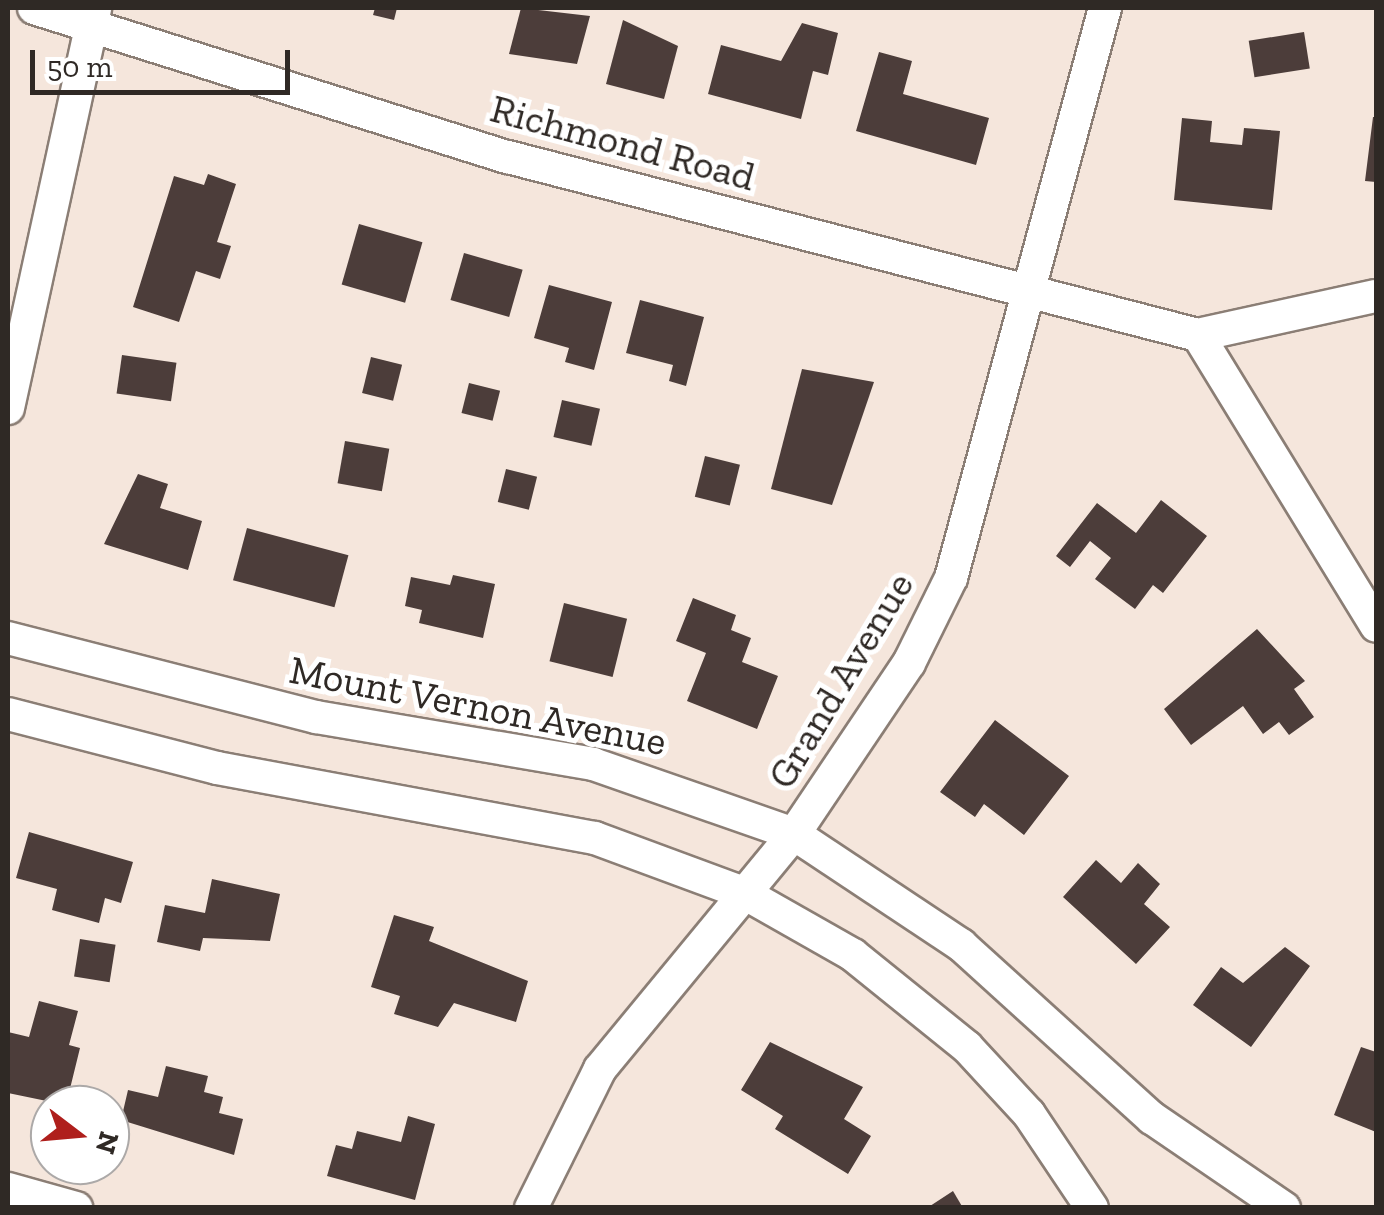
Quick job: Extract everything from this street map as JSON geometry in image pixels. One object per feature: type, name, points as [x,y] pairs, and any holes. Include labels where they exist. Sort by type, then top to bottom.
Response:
[{"type":"street","name":"Richmond Road","points":[[34,8],[92,18],[508,157],[1198,335],[1376,296]]},
{"type":"street","name":"Grand Avenue","points":[[531,1208],[600,1069],[794,834],[900,678],[951,578],[1105,8]]},
{"type":"street","points":[[8,408],[92,18]]},
{"type":"street","points":[[1198,335],[1376,626]]},
{"type":"street","name":"Mount Vernon Avenue","points":[[8,638],[316,717],[593,764],[794,834],[962,945],[1152,1118],[1284,1208]]},
{"type":"street","points":[[8,714],[217,768],[595,838],[744,893],[853,955],[967,1047],[1029,1114],[1092,1208]]},
{"type":"street","points":[[8,1189],[76,1208]]},
{"type":"building","points":[[375,8],[397,8],[394,20],[373,15]]},
{"type":"building","points":[[521,8],[590,16],[577,64],[509,54]]},
{"type":"building","points":[[623,20],[678,46],[664,99],[606,84]]},
{"type":"building","points":[[802,23],[838,33],[828,75],[813,71],[801,119],[708,94],[721,45],[781,61]]},
{"type":"building","points":[[1304,32],[1310,69],[1254,77],[1249,41]]},
{"type":"building","points":[[879,52],[912,61],[903,94],[989,118],[976,165],[856,131]]},
{"type":"building","points":[[1376,117],[1376,182],[1365,181]]},
{"type":"building","points":[[1182,118],[1212,121],[1210,142],[1242,145],[1244,128],[1280,131],[1272,210],[1174,200]]},
{"type":"building","points":[[208,174],[236,184],[217,242],[231,246],[220,279],[196,271],[179,322],[133,307],[174,176],[204,185]]},
{"type":"building","points":[[359,224],[422,242],[405,303],[342,285]]},
{"type":"building","points":[[464,253],[523,270],[509,317],[450,300]]},
{"type":"building","points":[[549,285],[612,302],[594,370],[565,362],[569,348],[534,338]]},
{"type":"building","points":[[640,300],[704,317],[686,386],[669,381],[673,365],[626,353]]},
{"type":"building","points":[[122,355],[176,363],[171,401],[117,394]]},
{"type":"building","points":[[371,357],[402,365],[393,401],[362,393]]},
{"type":"building","points":[[802,369],[874,382],[832,505],[771,489]]},
{"type":"building","points":[[469,383],[500,391],[493,421],[462,413]]},
{"type":"building","points":[[562,400],[600,409],[591,446],[553,437]]},
{"type":"building","points":[[345,441],[389,449],[382,491],[338,483]]},
{"type":"building","points":[[705,456],[740,465],[730,505],[695,497]]},
{"type":"building","points":[[506,469],[537,477],[529,510],[498,502]]},
{"type":"building","points":[[138,474],[168,484],[160,508],[202,521],[188,570],[104,544]]},
{"type":"building","points":[[1161,500],[1207,536],[1163,593],[1153,585],[1135,609],[1095,579],[1111,558],[1090,541],[1070,567],[1056,556],[1097,503],[1136,533]]},
{"type":"building","points":[[247,528],[348,555],[334,607],[233,580]]},
{"type":"building","points":[[453,575],[495,584],[483,638],[419,623],[422,610],[405,606],[411,577],[450,585]]},
{"type":"building","points":[[693,598],[736,615],[731,630],[751,638],[742,662],[778,676],[757,729],[687,701],[706,653],[676,641]]},
{"type":"building","points":[[564,603],[627,619],[613,677],[549,661]]},
{"type":"building","points":[[1257,629],[1305,681],[1294,689],[1314,717],[1289,735],[1279,722],[1263,734],[1243,706],[1191,745],[1164,709]]},
{"type":"building","points":[[995,720],[1069,776],[1024,835],[984,804],[975,817],[940,792]]},
{"type":"building","points":[[29,832],[133,862],[121,903],[105,898],[99,923],[52,910],[57,889],[16,878]]},
{"type":"building","points":[[1096,860],[1121,883],[1138,863],[1160,884],[1144,904],[1170,927],[1136,964],[1063,897]]},
{"type":"building","points":[[212,879],[280,894],[270,941],[203,938],[200,951],[157,942],[165,905],[205,913]]},
{"type":"building","points":[[394,915],[434,927],[429,941],[528,981],[516,1022],[454,1003],[438,1027],[394,1014],[400,996],[371,987]]},
{"type":"building","points":[[80,939],[116,945],[110,982],[74,977]]},
{"type":"building","points":[[1285,947],[1310,966],[1251,1047],[1193,1005],[1221,967],[1243,983]]},
{"type":"building","points":[[39,1001],[78,1011],[69,1045],[80,1048],[71,1085],[30,1085],[30,1098],[8,1093],[8,1032],[29,1037]]},
{"type":"building","points":[[770,1042],[863,1087],[844,1119],[871,1136],[848,1174],[775,1129],[783,1116],[741,1090]]},
{"type":"building","points":[[1361,1047],[1376,1052],[1376,1132],[1334,1115]]},
{"type":"building","points":[[166,1066],[208,1076],[204,1092],[223,1097],[219,1113],[243,1119],[234,1155],[130,1123],[130,1090],[158,1097]]},
{"type":"building","points":[[408,1116],[435,1124],[415,1200],[327,1176],[336,1145],[352,1149],[357,1131],[401,1142]]},
{"type":"building","points":[[953,1191],[963,1208],[927,1208]]}]
